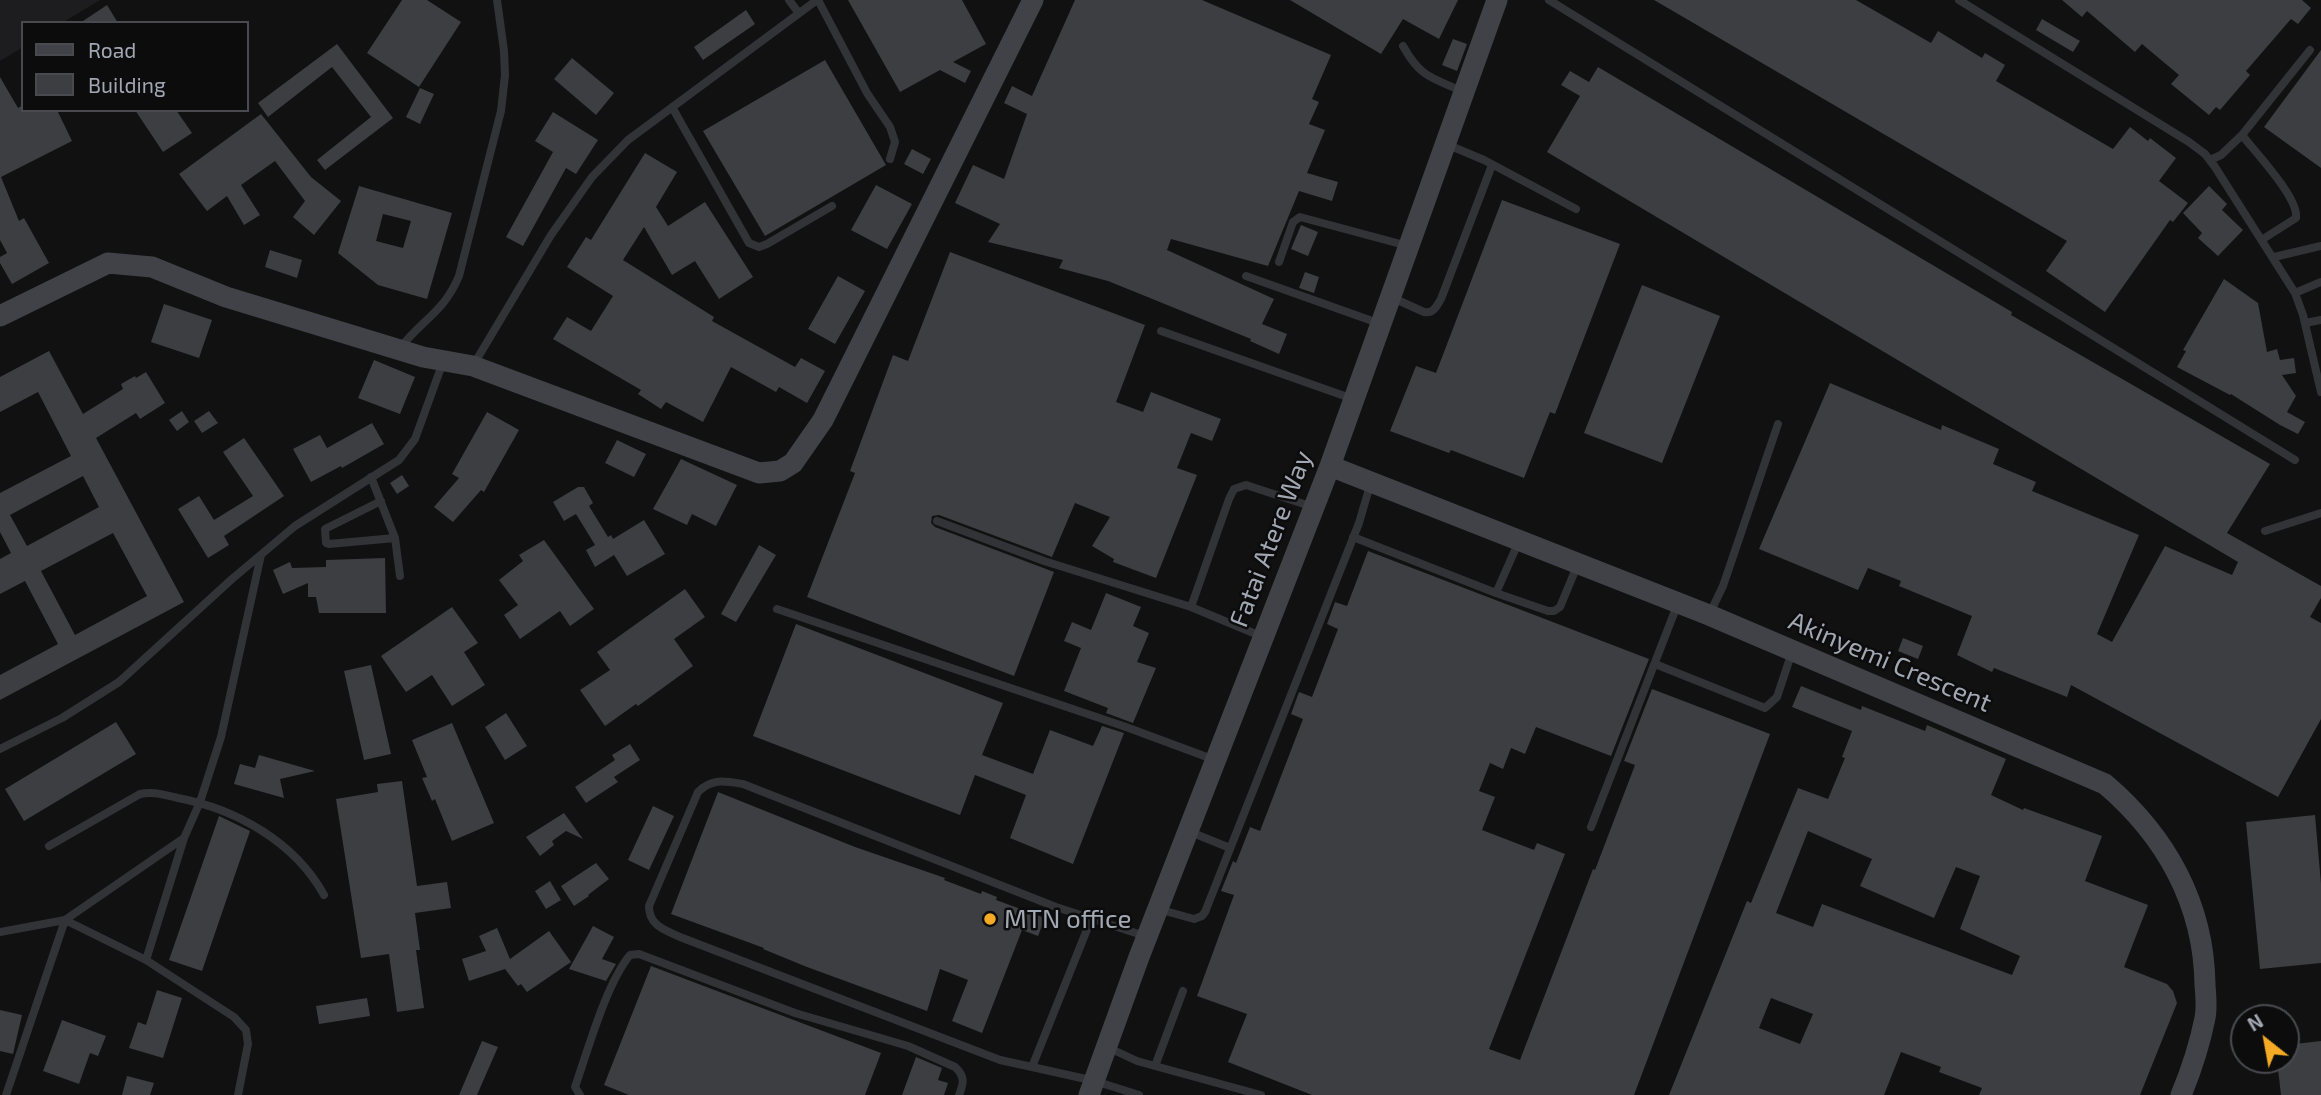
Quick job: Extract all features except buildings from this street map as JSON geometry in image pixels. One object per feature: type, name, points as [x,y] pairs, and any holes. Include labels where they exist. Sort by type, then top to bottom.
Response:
[{"type":"street","points":[[0,316],[108,263],[152,267],[226,297],[423,357],[473,366],[759,473],[780,471],[793,463],[823,420],[1033,0]]},
{"type":"street","name":"Fatai Atere Way","points":[[1092,1088],[1215,760],[1330,466],[1497,0]]},
{"type":"street","name":"Akinyemi Crescent","points":[[1330,466],[1709,615],[2105,784],[2126,801],[2171,859],[2194,911],[2205,963],[2206,1016],[2180,1095]]},
{"type":"lane","points":[[399,349],[409,336],[441,308],[452,293],[459,276],[501,111],[505,63],[497,0]]},
{"type":"lane","points":[[789,0],[798,12]]},
{"type":"lane","points":[[473,366],[551,235],[592,177],[628,139],[817,0],[867,93],[890,127],[895,142],[890,159]]},
{"type":"lane","points":[[1549,0],[2295,460]]},
{"type":"lane","points":[[1959,0],[2200,148],[2263,239],[2295,293],[2321,392]]},
{"type":"lane","points":[[1403,46],[1424,75],[1465,92]]},
{"type":"lane","points":[[2210,160],[2221,155],[2242,135],[2310,50]]},
{"type":"lane","points":[[672,107],[749,243],[759,247],[767,244],[832,206]]},
{"type":"lane","points":[[2242,135],[2284,189],[2297,214],[2296,219],[2263,239]]},
{"type":"lane","points":[[1446,144],[1492,164],[1576,209]]},
{"type":"lane","points":[[1390,297],[1424,312],[1434,310],[1441,299],[1492,164]]},
{"type":"lane","points":[[1279,262],[1293,222],[1300,217],[1408,246]]},
{"type":"lane","points":[[2274,257],[2321,246]]},
{"type":"lane","points":[[1247,276],[1381,324]]},
{"type":"lane","points":[[2295,293],[2321,282]]},
{"type":"lane","points":[[2305,323],[2321,320]]},
{"type":"lane","points":[[1161,331],[1354,399]]},
{"type":"lane","points":[[0,749],[62,718],[119,682],[295,526],[400,460],[415,439],[444,360]]},
{"type":"lane","points":[[1709,615],[1723,586],[1777,424]]},
{"type":"lane","points":[[371,477],[395,538],[400,576]]},
{"type":"lane","points":[[1158,909],[1194,919],[1202,916],[1353,537],[1371,482]]},
{"type":"lane","points":[[1191,607],[1234,489],[1246,485],[1313,507]]},
{"type":"lane","points":[[381,501],[325,529],[326,543],[395,538]]},
{"type":"lane","points":[[2265,531],[2321,513]]},
{"type":"lane","points":[[937,521],[1044,561],[1191,607],[1263,637]]},
{"type":"lane","points":[[1353,537],[1496,593],[1554,611],[1560,607],[1578,564]]},
{"type":"lane","points":[[1496,593],[1519,541]]},
{"type":"lane","points":[[146,960],[184,838],[200,802],[221,737],[261,555]]},
{"type":"lane","points":[[1591,827],[1678,603]]},
{"type":"lane","points":[[777,608],[1215,760]]},
{"type":"lane","points":[[1655,663],[1765,708],[1777,697],[1792,650]]},
{"type":"lane","points":[[1139,1095],[1092,1088],[1032,1067],[1000,1060],[680,937],[654,923],[649,906],[698,792],[712,781],[724,781],[743,784],[1056,908],[1092,917],[1148,937]]},
{"type":"lane","points":[[49,846],[140,794],[152,792],[200,802],[262,831],[287,849],[324,895]]},
{"type":"lane","points":[[1188,831],[1230,848]]},
{"type":"lane","points":[[0,932],[65,920],[184,838]]},
{"type":"lane","points":[[1032,1067],[1092,917]]},
{"type":"lane","points":[[65,920],[146,960],[234,1017],[246,1030],[248,1044],[238,1095]]},
{"type":"lane","points":[[6,1095],[65,920]]},
{"type":"lane","points":[[580,1095],[575,1087],[604,1007],[624,963],[630,955],[639,954],[795,1013],[908,1046],[961,1072],[964,1083],[959,1095]]},
{"type":"lane","points":[[1155,1066],[1183,991]]},
{"type":"lane","points":[[1107,1047],[1137,1061],[1261,1095]]},
{"type":"shaded area","points":[[0,0],[100,0],[65,21],[21,21],[21,48],[0,61]]},
{"type":"place","name":"MTN office","points":[[990,919]]}]
